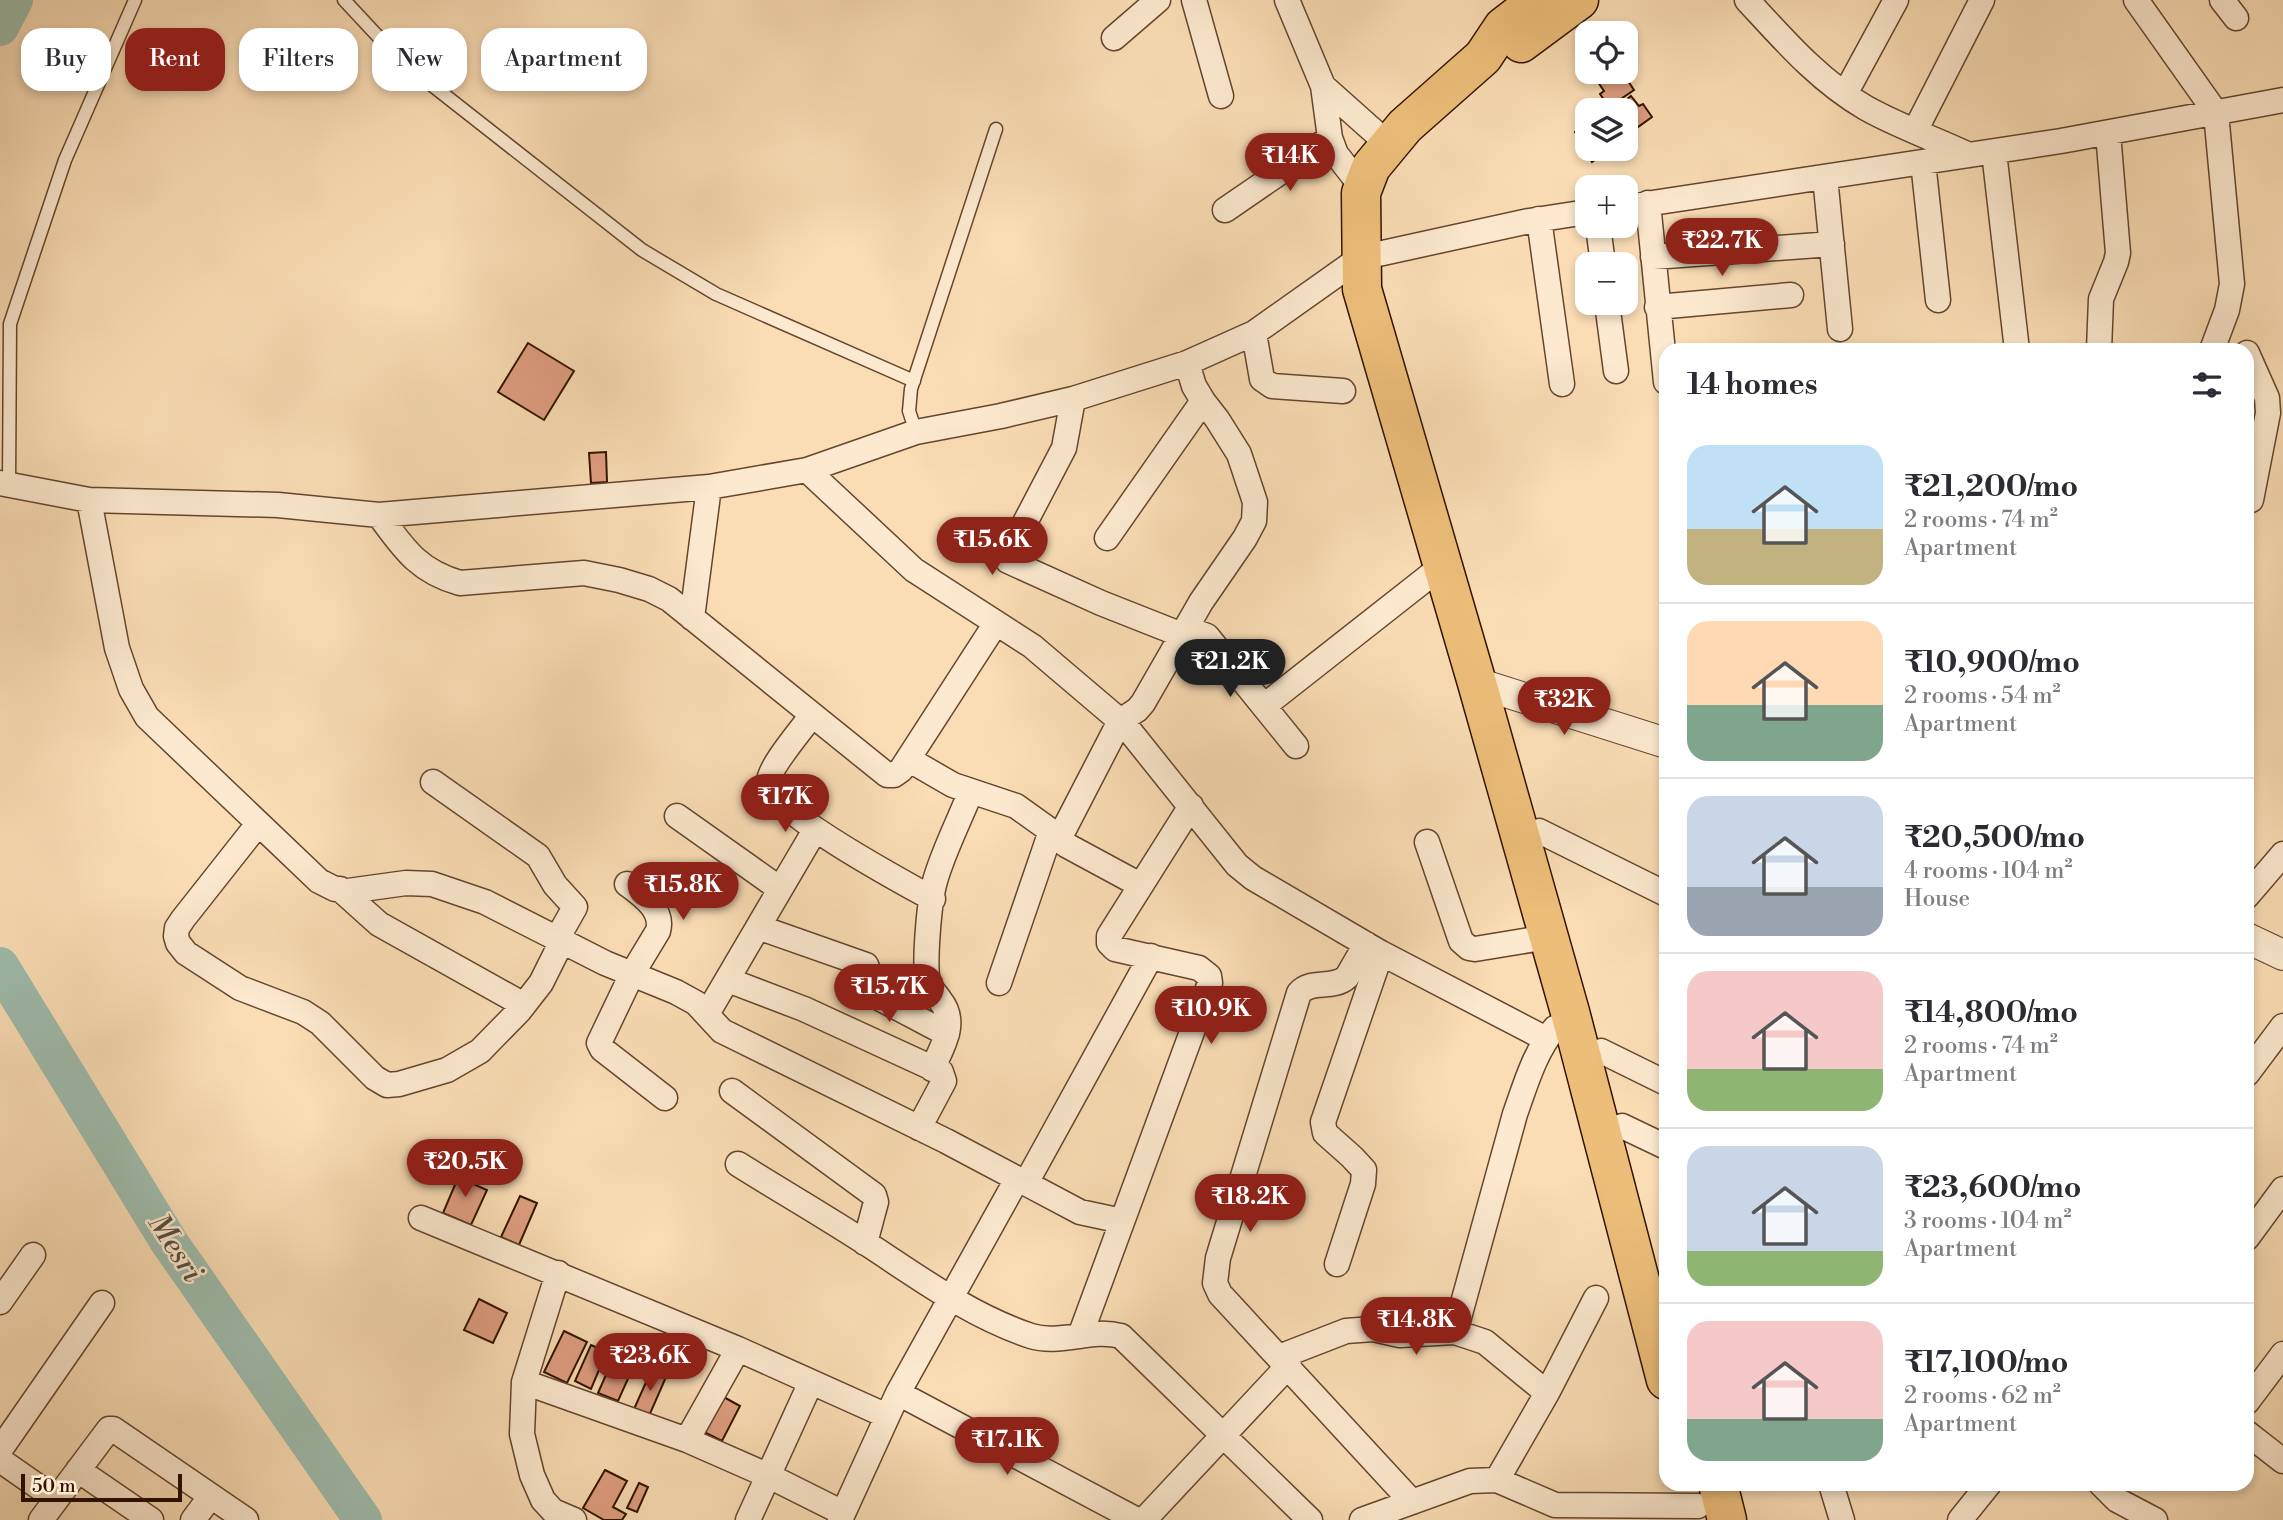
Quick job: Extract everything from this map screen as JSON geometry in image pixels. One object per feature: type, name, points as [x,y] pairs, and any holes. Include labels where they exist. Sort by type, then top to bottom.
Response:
[{"type":"main road","points":[[1538,0],[1503,27],[1483,57],[1405,126],[1371,167],[1362,187],[1362,289],[1441,566],[1488,686],[1539,831],[1659,1261]]},
{"type":"main road","points":[[1483,57],[1519,44],[1579,0]]},
{"type":"main road","points":[[1364,248],[1385,281],[1488,686],[1548,937],[1558,1025],[1659,1357]]},
{"type":"street","points":[[1114,38],[1157,0]]},
{"type":"street","points":[[1194,0],[1221,96]]},
{"type":"street","points":[[1287,0],[1323,86],[1330,138],[1344,166],[1362,187]]},
{"type":"street","points":[[1746,0],[1796,53],[1845,94],[1866,108],[1969,155]]},
{"type":"street","points":[[1845,94],[1896,0]]},
{"type":"street","points":[[1915,131],[1982,0]]},
{"type":"street","points":[[2136,0],[2216,113],[2232,284],[2215,343]]},
{"type":"street","points":[[1323,86],[1388,144]]},
{"type":"street","points":[[1638,205],[1994,152],[2283,100]]},
{"type":"street","points":[[2099,343],[2101,299],[2118,253],[2108,133]]},
{"type":"street","points":[[1225,210],[1330,138]]},
{"type":"street","points":[[1994,152],[2016,343]]},
{"type":"street","points":[[1923,162],[1938,300]]},
{"type":"street","points":[[1825,177],[1840,329]]},
{"type":"street","points":[[1638,208],[1653,257],[1661,343]]},
{"type":"street","points":[[5,484],[89,500],[278,505],[380,515],[709,487],[807,470],[916,432],[1073,399],[1187,363],[1254,333],[1364,248],[1575,214]]},
{"type":"street","points":[[1539,219],[1562,384]]},
{"type":"street","points":[[1653,257],[1832,244]]},
{"type":"street","points":[[1657,307],[1791,295]]},
{"type":"street","points":[[1609,315],[1616,371]]},
{"type":"street","points":[[2222,324],[2233,332],[2241,343]]},
{"type":"street","points":[[1254,333],[1265,383],[1272,386],[1343,391]]},
{"type":"street","points":[[999,983],[1055,835],[1143,703],[1201,602],[1254,521],[1255,502],[1239,454],[1194,386],[1187,363]]},
{"type":"street","points":[[2254,369],[2267,398],[2267,413],[2254,484]]},
{"type":"street","points":[[1073,399],[1063,448],[1007,557],[1008,561],[1101,603],[1184,631],[1208,636],[1296,746]]},
{"type":"street","points":[[1108,538],[1203,401]]},
{"type":"street","points":[[807,470],[914,570],[1032,646],[1126,727],[1237,864],[1253,878],[1374,948],[1558,1025],[1527,1082],[1515,1114],[1455,1332]]},
{"type":"street","points":[[692,618],[709,487]]},
{"type":"street","points":[[89,500],[117,648],[131,689],[147,717],[319,881],[348,891],[406,883],[432,884],[485,902],[559,940],[676,992],[696,1003],[722,1031],[919,1128],[1080,1212],[1122,1221]]},
{"type":"street","points":[[380,515],[413,559],[425,569],[460,583],[584,573],[649,589],[669,599],[887,775],[894,775],[901,770],[996,623]]},
{"type":"street","points":[[1264,706],[1441,566]]},
{"type":"street","points":[[1488,686],[1659,741]]},
{"type":"street","points":[[812,715],[771,772],[769,780],[775,794],[815,830],[933,899]]},
{"type":"street","points":[[908,759],[953,785],[1016,806],[1066,845],[1140,885]]},
{"type":"street","points":[[258,824],[177,928],[178,943],[186,953],[240,988],[303,1012],[320,1023],[376,1078],[387,1085],[399,1084],[447,1070],[480,1051],[541,983],[575,908],[555,885],[538,856],[433,782]]},
{"type":"street","points":[[932,1069],[947,1034],[950,1017],[945,1006],[929,987],[927,978],[934,882],[971,791]]},
{"type":"street","points":[[1080,1336],[1210,983],[1209,976],[1199,968],[1115,948],[1109,943],[1109,936],[1191,806]]},
{"type":"street","points":[[677,816],[780,889]]},
{"type":"street","points":[[707,1014],[815,830]]},
{"type":"street","points":[[1539,831],[1659,891]]},
{"type":"street","points":[[1427,842],[1461,941],[1465,945],[1475,949],[1548,937]]},
{"type":"street","points":[[2254,888],[2283,854]]},
{"type":"street","points":[[627,884],[646,899],[659,917],[660,923],[599,1043],[602,1049],[665,1098]]},
{"type":"street","points":[[340,889],[379,924],[524,1005]]},
{"type":"street","points":[[758,927],[866,965],[879,998],[947,1034]]},
{"type":"street","points":[[2254,942],[2283,956]]},
{"type":"street","points":[[1337,1264],[1363,1184],[1364,1170],[1325,1133],[1323,1122],[1374,948]]},
{"type":"street","points":[[1374,948],[1343,981],[1306,986],[1298,993],[1216,1271],[1215,1283],[1220,1294],[1284,1361],[1405,1510]]},
{"type":"street","points":[[524,1382],[687,1440],[769,1476],[842,1517],[892,1405],[938,1291],[1021,1181],[1151,956]]},
{"type":"street","points":[[728,980],[804,1009],[941,1073],[944,1081],[919,1128]]},
{"type":"street","points":[[2254,1065],[2283,1026]]},
{"type":"street","points":[[1601,1051],[1659,1080]]},
{"type":"street","points":[[732,1091],[874,1195],[876,1202],[865,1243]]},
{"type":"street","points":[[1622,1126],[1659,1144]]},
{"type":"street","points":[[738,1164],[938,1291],[1038,1338],[1105,1334],[1121,1336],[1308,1520]]},
{"type":"street","points":[[2254,1228],[2283,1189]]},
{"type":"street","points":[[421,1218],[558,1273],[811,1382],[892,1405],[1138,1520]]},
{"type":"street","points":[[0,1302],[33,1255]]},
{"type":"street","points":[[558,1273],[524,1382],[522,1434],[532,1475],[543,1500],[553,1511],[574,1520]]},
{"type":"street","points":[[1497,1479],[1547,1393],[1596,1298]]},
{"type":"street","points":[[0,1450],[102,1303]]},
{"type":"street","points":[[1144,1520],[1223,1434],[1284,1361],[1346,1331],[1373,1329],[1401,1335],[1455,1332],[1485,1342],[1547,1393]]},
{"type":"street","points":[[687,1440],[738,1349]]},
{"type":"street","points":[[2254,1393],[2283,1354]]},
{"type":"street","points":[[748,1520],[811,1382]]},
{"type":"street","points":[[41,1520],[109,1429],[113,1429],[246,1520]]},
{"type":"street","points":[[2254,1438],[2283,1461]]},
{"type":"street","points":[[0,1460],[56,1499]]},
{"type":"street","points":[[78,1470],[152,1520]]},
{"type":"street","points":[[1362,1520],[1405,1510],[1470,1481],[1497,1479],[1569,1513],[1707,1503]]},
{"type":"street","points":[[1833,1491],[1842,1520]]},
{"type":"street","points":[[1960,1520],[1983,1491]]},
{"type":"street","points":[[2108,1491],[2116,1500],[2155,1520]]},
{"type":"street","points":[[193,1520],[211,1496]]},
{"type":"lane","points":[[5,484],[10,324],[65,160],[135,0]]},
{"type":"lane","points":[[344,0],[400,60],[642,250],[716,294],[914,381]]},
{"type":"lane","points":[[916,432],[908,411],[914,381],[996,130]]},
{"type":"building","points":[[1599,84],[1630,84],[1634,90],[1622,98],[1603,98],[1600,94],[1604,91]]},
{"type":"building","points":[[1643,104],[1652,117],[1638,127],[1638,105]]},
{"type":"building","points":[[528,343],[574,371],[544,420],[498,392]]},
{"type":"building","points":[[606,452],[607,482],[591,483],[589,453]]},
{"type":"building","points":[[460,1173],[475,1176],[473,1184],[487,1190],[471,1225],[443,1213]]},
{"type":"building","points":[[520,1196],[537,1203],[519,1245],[501,1237]]},
{"type":"building","points":[[479,1299],[507,1313],[493,1343],[464,1330]]},
{"type":"building","points":[[564,1331],[587,1342],[567,1383],[544,1372]]},
{"type":"building","points":[[591,1345],[611,1354],[603,1371],[599,1370],[591,1389],[575,1381]]},
{"type":"building","points":[[616,1352],[636,1361],[618,1401],[598,1393]]},
{"type":"building","points":[[651,1371],[666,1377],[649,1416],[634,1409]]},
{"type":"building","points":[[720,1395],[740,1406],[722,1441],[702,1431]]},
{"type":"building","points":[[605,1470],[627,1481],[613,1507],[626,1514],[622,1520],[604,1520],[583,1508]]},
{"type":"building","points":[[639,1483],[648,1487],[637,1512],[627,1508]]},
{"type":"waterway","name":"Mesri","points":[[0,27],[14,0]]},
{"type":"waterway","name":"Mesri","points":[[0,966],[169,1242],[363,1520]]}]
